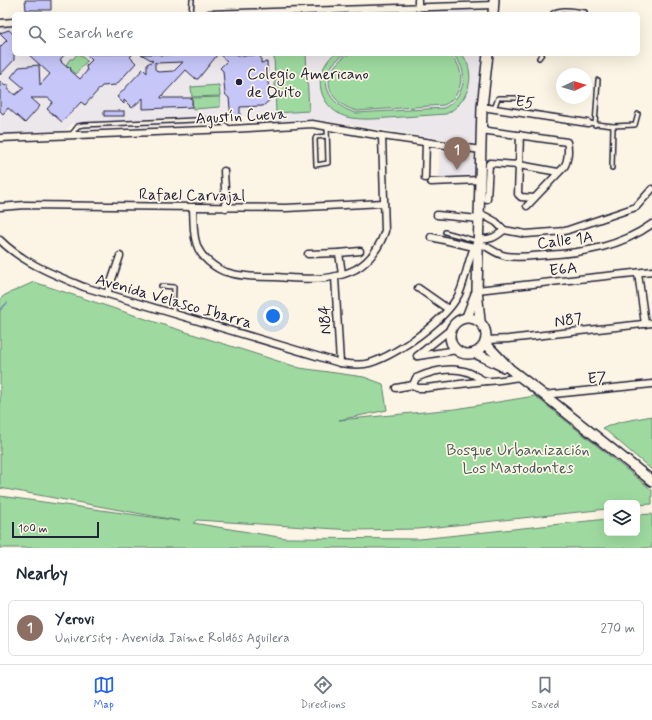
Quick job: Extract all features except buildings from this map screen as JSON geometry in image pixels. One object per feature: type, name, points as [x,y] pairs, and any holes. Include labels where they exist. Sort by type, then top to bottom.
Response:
[{"type":"street","points":[[418,0],[418,8]]},
{"type":"street","points":[[279,12],[494,6]]},
{"type":"street","points":[[0,23],[12,22]]},
{"type":"street","points":[[480,321],[467,317],[459,319],[452,325],[450,334],[451,343],[456,350],[465,354],[475,353],[479,351],[485,342],[485,330],[480,321],[477,290],[477,243],[482,108],[488,56]]},
{"type":"street","name":"E5","points":[[482,108],[588,124]]},
{"type":"street","name":"Agustín Cueva","points":[[0,138],[231,129],[312,124],[382,136],[481,150]]},
{"type":"street","points":[[481,130],[567,142],[566,164],[527,206]]},
{"type":"street","points":[[520,135],[518,194],[521,197],[534,198]]},
{"type":"street","points":[[193,208],[194,236],[197,247],[203,257],[226,272],[246,276],[312,278],[335,277],[356,269],[377,248],[385,231],[382,136]]},
{"type":"street","points":[[425,178],[426,142]]},
{"type":"street","points":[[487,199],[489,164],[491,163],[519,165],[558,172]]},
{"type":"street","points":[[224,170],[226,208]]},
{"type":"street","points":[[431,182],[480,180]]},
{"type":"street","points":[[437,215],[485,216],[496,222],[504,230],[526,234],[565,231],[636,207],[652,190]]},
{"type":"street","name":"Rafael Carvajal","points":[[0,207],[25,205],[286,208],[384,203]]},
{"type":"street","name":"Calle 1A","points":[[477,243],[506,256],[562,254],[588,251],[611,245],[632,236],[652,224]]},
{"type":"street","points":[[431,237],[477,243],[497,237],[504,230]]},
{"type":"street","name":"Avenida Velasco Ibarra","points":[[0,240],[27,260],[46,271],[84,287],[340,363],[353,365],[369,363],[383,358],[412,341],[438,320],[459,294],[477,243]]},
{"type":"street","points":[[308,254],[360,252]]},
{"type":"street","points":[[339,253],[342,274]]},
{"type":"street","points":[[107,294],[120,256]]},
{"type":"street","name":"E6A","points":[[477,290],[652,271]]},
{"type":"street","points":[[638,273],[645,324]]},
{"type":"street","name":"N84","points":[[335,277],[340,363]]},
{"type":"street","points":[[418,288],[448,309]]},
{"type":"street","points":[[467,317],[477,290]]},
{"type":"street","name":"N87","points":[[485,342],[652,323]]},
{"type":"street","points":[[451,329],[417,356],[456,350]]},
{"type":"street","points":[[485,342],[510,369],[652,481]]},
{"type":"street","points":[[475,353],[510,369]]},
{"type":"street","points":[[413,385],[416,378],[420,376],[431,372],[450,370],[465,371],[486,381]]},
{"type":"street","points":[[396,388],[413,385],[417,388],[422,388],[520,377]]},
{"type":"street","name":"E7","points":[[544,395],[652,384]]},
{"type":"lane","points":[[191,12],[192,0]]},
{"type":"lane","points":[[554,12],[559,10],[584,12]]},
{"type":"lane","points":[[595,125],[598,80]]},
{"type":"lane","points":[[494,109],[498,98],[516,98]]},
{"type":"lane","points":[[588,124],[613,126],[634,125],[638,114]]},
{"type":"lane","points":[[71,135],[78,126],[83,125],[218,119],[231,129]]},
{"type":"lane","points":[[327,126],[328,163],[316,165],[315,139],[316,137],[327,136]]},
{"type":"lane","points":[[612,168],[613,126]]},
{"type":"lane","points":[[445,232],[477,243]]},
{"type":"lane","points":[[161,286],[174,287],[173,314]]},
{"type":"shaded area","points":[[475,10],[478,12],[414,12]]},
{"type":"shaded area","name":"Colegio Americano de Quito","points":[[0,27],[12,27],[12,56],[482,56],[477,100],[476,141],[473,144],[314,119],[251,122],[245,116],[226,117],[219,123],[81,129],[73,123],[66,130],[0,134]]},
{"type":"shaded area","points":[[439,151],[476,158],[475,180],[439,181]]},
{"type":"green space","points":[[75,56],[81,56],[87,61],[76,74],[66,65],[70,59],[73,59]]},
{"type":"green space","points":[[274,56],[306,56],[309,111],[276,113]]},
{"type":"green space","points":[[332,56],[343,56],[334,63],[328,72],[326,80],[327,88],[335,101],[348,110],[356,113],[444,108],[457,97],[463,83],[462,68],[454,56],[463,56],[467,62],[470,79],[465,96],[454,109],[446,114],[356,119],[346,117],[336,112],[325,100],[321,90],[320,80],[327,61]]},
{"type":"green space","points":[[346,56],[451,56],[459,66],[461,81],[456,95],[451,101],[444,105],[357,111],[346,107],[338,101],[329,86],[333,69],[339,61]]},
{"type":"green space","points":[[219,85],[220,96],[192,97],[191,87]]},
{"type":"green space","points":[[220,97],[220,107],[193,109],[192,98]]},
{"type":"green space","points":[[34,282],[300,368],[364,377],[383,384],[387,410],[339,420],[455,409],[535,396],[652,490],[652,504],[640,505],[640,500],[604,500],[604,509],[418,529],[352,530],[197,520],[193,523],[285,538],[420,539],[604,519],[604,536],[640,536],[640,515],[652,514],[652,548],[0,548],[0,496],[180,521],[0,488],[0,299],[5,295]]},
{"type":"green space","name":"Bosque Urbanización Los Mastodontes","points":[[652,416],[652,470],[603,428],[620,422]]},
{"type":"waterway","points":[[0,310],[7,303]]},
{"type":"place","name":"Colegio Americano de Quito","points":[[239,82]]},
{"type":"place","name":"Yerovi","points":[[457,170]]}]
